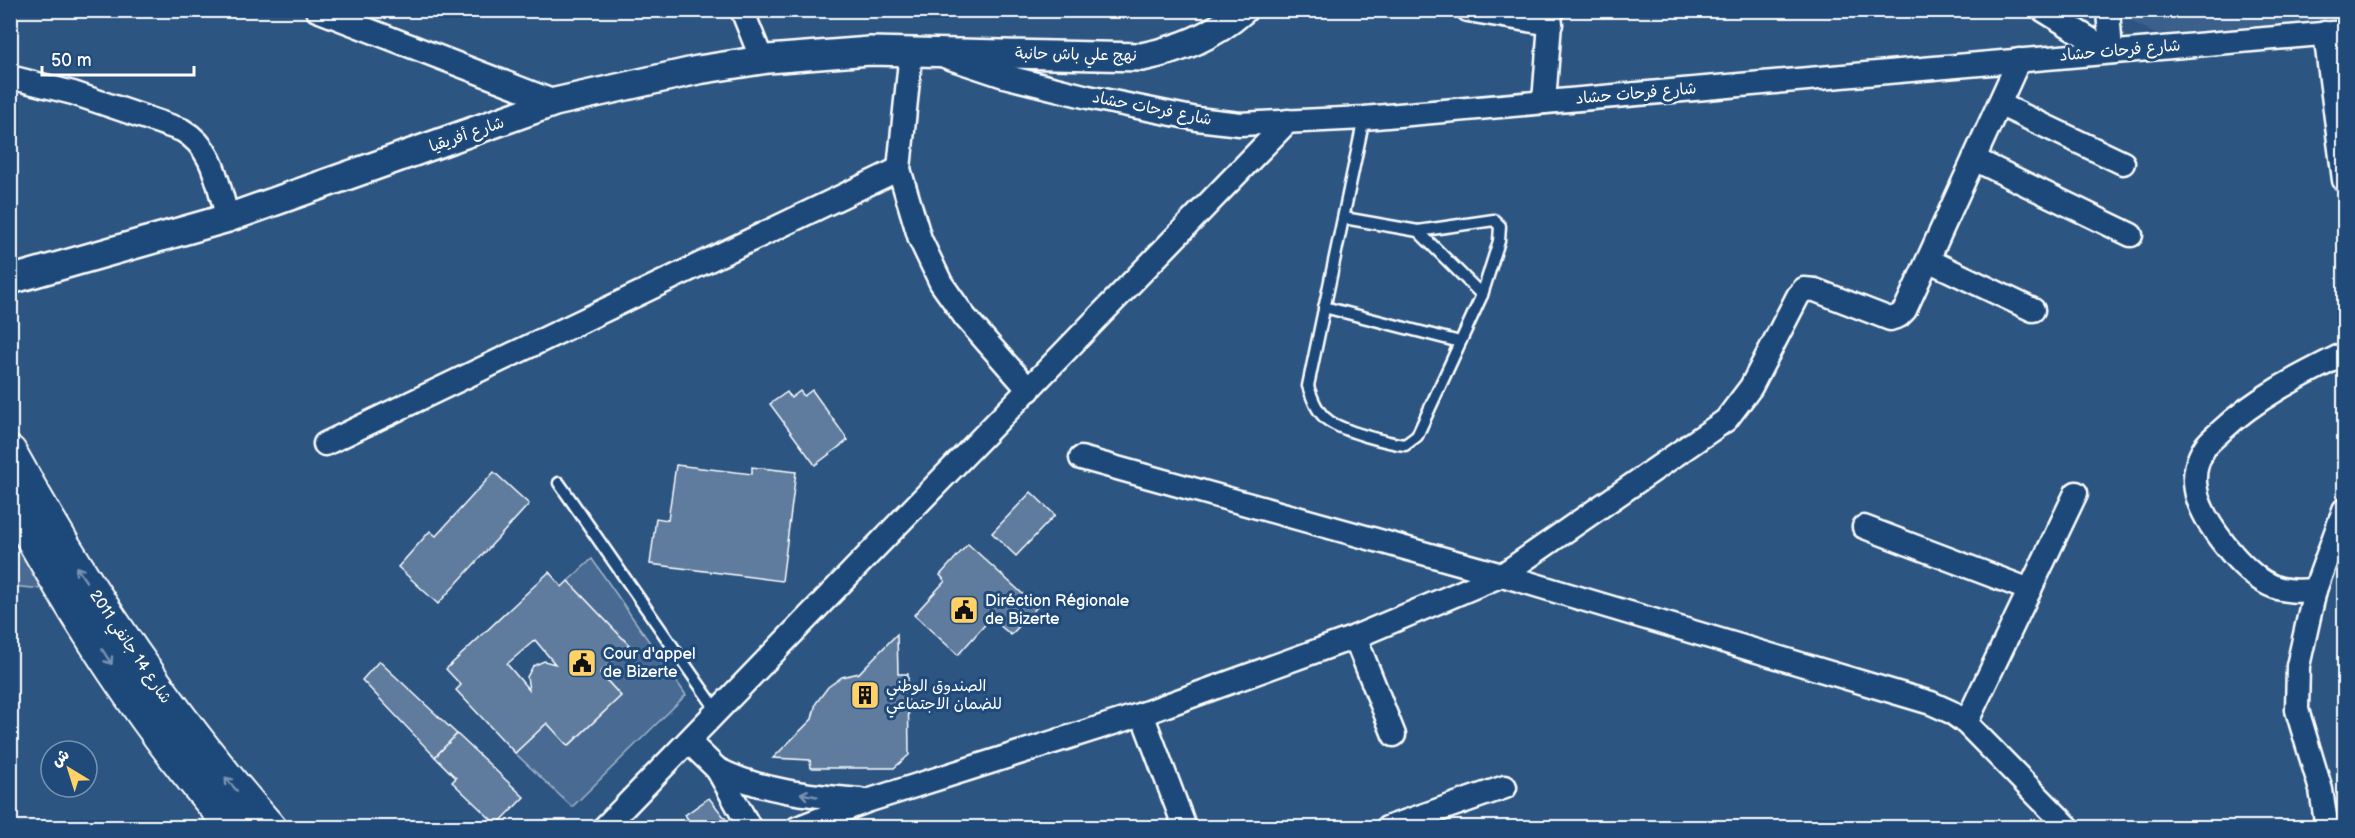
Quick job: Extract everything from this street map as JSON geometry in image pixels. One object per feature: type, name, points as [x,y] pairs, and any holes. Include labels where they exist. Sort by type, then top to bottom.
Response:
[{"type":"main road","name":"شارع 14 جانفي 2011","points":[[10,452],[64,549],[164,699],[217,768],[270,828]]},
{"type":"main road","name":"شارع 14 جانفي 2011","points":[[10,499],[45,563],[145,716],[193,783],[234,828]]},
{"type":"street","points":[[317,10],[555,102]]},
{"type":"street","points":[[742,10],[762,60]]},
{"type":"street","name":"نهج علي باش حانبة","points":[[923,52],[1142,57],[1174,51],[1202,39],[1242,10]]},
{"type":"street","points":[[1468,10],[1551,17],[1544,102]]},
{"type":"street","points":[[2043,10],[2066,17],[2111,52]]},
{"type":"street","points":[[2108,10],[2111,52]]},
{"type":"street","points":[[2335,32],[2344,180]]},
{"type":"street","name":"شارع فرحات حشاد","points":[[923,52],[1004,76],[1148,110],[1240,124],[1364,118],[2335,32]]},
{"type":"street","name":"شارع أفريقيا","points":[[11,280],[228,218],[555,102],[698,70],[762,60],[870,51],[923,52]]},
{"type":"street","points":[[923,52],[899,169],[920,239],[941,283],[965,317],[1029,390]]},
{"type":"street","points":[[796,828],[867,801],[1142,714],[1355,637],[1502,575],[1726,420],[1751,387],[1798,296],[1804,289],[1815,290],[1890,319],[1899,316],[1905,310],[1930,261],[2019,60]]},
{"type":"street","points":[[10,77],[74,93],[182,130],[196,138],[210,159],[228,218]]},
{"type":"street","points":[[1999,104],[2123,163]]},
{"type":"street","points":[[604,828],[1288,121]]},
{"type":"street","points":[[1974,159],[2131,235]]},
{"type":"street","points":[[325,444],[899,169]]},
{"type":"street","points":[[1930,261],[2033,310]]},
{"type":"street","points":[[2315,591],[2287,591],[2272,586],[2245,566],[2223,543],[2202,508],[2196,490],[2195,470],[2205,446],[2259,399],[2344,354]]},
{"type":"street","points":[[1081,458],[1502,575],[1931,703],[1966,723],[2069,828]]},
{"type":"street","points":[[1966,723],[2076,494]]},
{"type":"street","points":[[2327,828],[2321,790],[2297,710],[2298,666],[2315,591],[2344,510]]},
{"type":"street","points":[[1864,527],[2030,590]]},
{"type":"street","points":[[1355,637],[1394,735]]},
{"type":"street","points":[[1142,714],[1183,826]]},
{"type":"street","points":[[689,742],[717,769],[750,828]]},
{"type":"street","points":[[717,769],[750,782],[814,796],[867,801]]},
{"type":"street","points":[[1387,828],[1505,787]]},
{"type":"lane","points":[[1344,218],[1418,231],[1494,220],[1500,226],[1499,241],[1482,295],[1417,436],[1405,445],[1388,443],[1329,422],[1314,404],[1308,386],[1364,118]]},
{"type":"lane","points":[[1418,231],[1482,295]]},
{"type":"lane","points":[[1324,307],[1460,342]]},
{"type":"lane","points":[[559,483],[718,712]]},
{"type":"shaded area","points":[[2344,10],[2344,18],[2155,34],[2133,22],[2132,11]]},
{"type":"shaded area","points":[[11,532],[44,589],[11,586]]},
{"type":"shaded area","points":[[592,559],[686,695],[572,807],[515,753],[547,723],[569,746],[621,696],[600,673],[629,645],[568,581]]},
{"type":"building","points":[[812,390],[848,440],[815,465],[770,404],[787,392],[791,398],[800,391],[804,396]]},
{"type":"building","points":[[676,465],[752,474],[752,467],[796,472],[782,581],[650,564],[656,518],[668,520]]},
{"type":"building","points":[[494,472],[529,504],[438,604],[398,567],[430,531],[436,536]]},
{"type":"building","points":[[1031,492],[1055,515],[1016,556],[992,533]]},
{"type":"building","points":[[968,544],[1037,607],[1011,635],[991,618],[958,655],[914,615],[945,581],[940,575]]},
{"type":"building","name":"Cour d'appel de Bizerte","points":[[549,572],[562,587],[568,581],[629,645],[600,673],[621,696],[568,746],[547,723],[515,753],[456,690],[461,685],[446,669]],"holes":[[[535,640],[555,664],[544,661],[533,666],[527,677],[529,690],[507,664]]]},
{"type":"building","name":"الصندوق الوطني للضمان الاجتماعي","points":[[897,634],[898,674],[908,674],[909,755],[894,768],[811,768],[810,760],[773,758],[812,719],[816,703],[828,687],[842,677],[859,673]]},
{"type":"building","points":[[379,661],[457,734],[435,757],[362,680]]},
{"type":"building","points":[[457,734],[524,797],[497,825],[452,782],[456,778],[435,757]]},
{"type":"building","points":[[709,798],[732,828],[694,828],[685,815]]},
{"type":"place","name":"Diréction Régionale de Bizerte","points":[[964,610]]},
{"type":"place","name":"Cour d'appel de Bizerte","points":[[582,663]]},
{"type":"place","name":"الصندوق الوطني للضمان الاجتماعي","points":[[865,695]]}]
